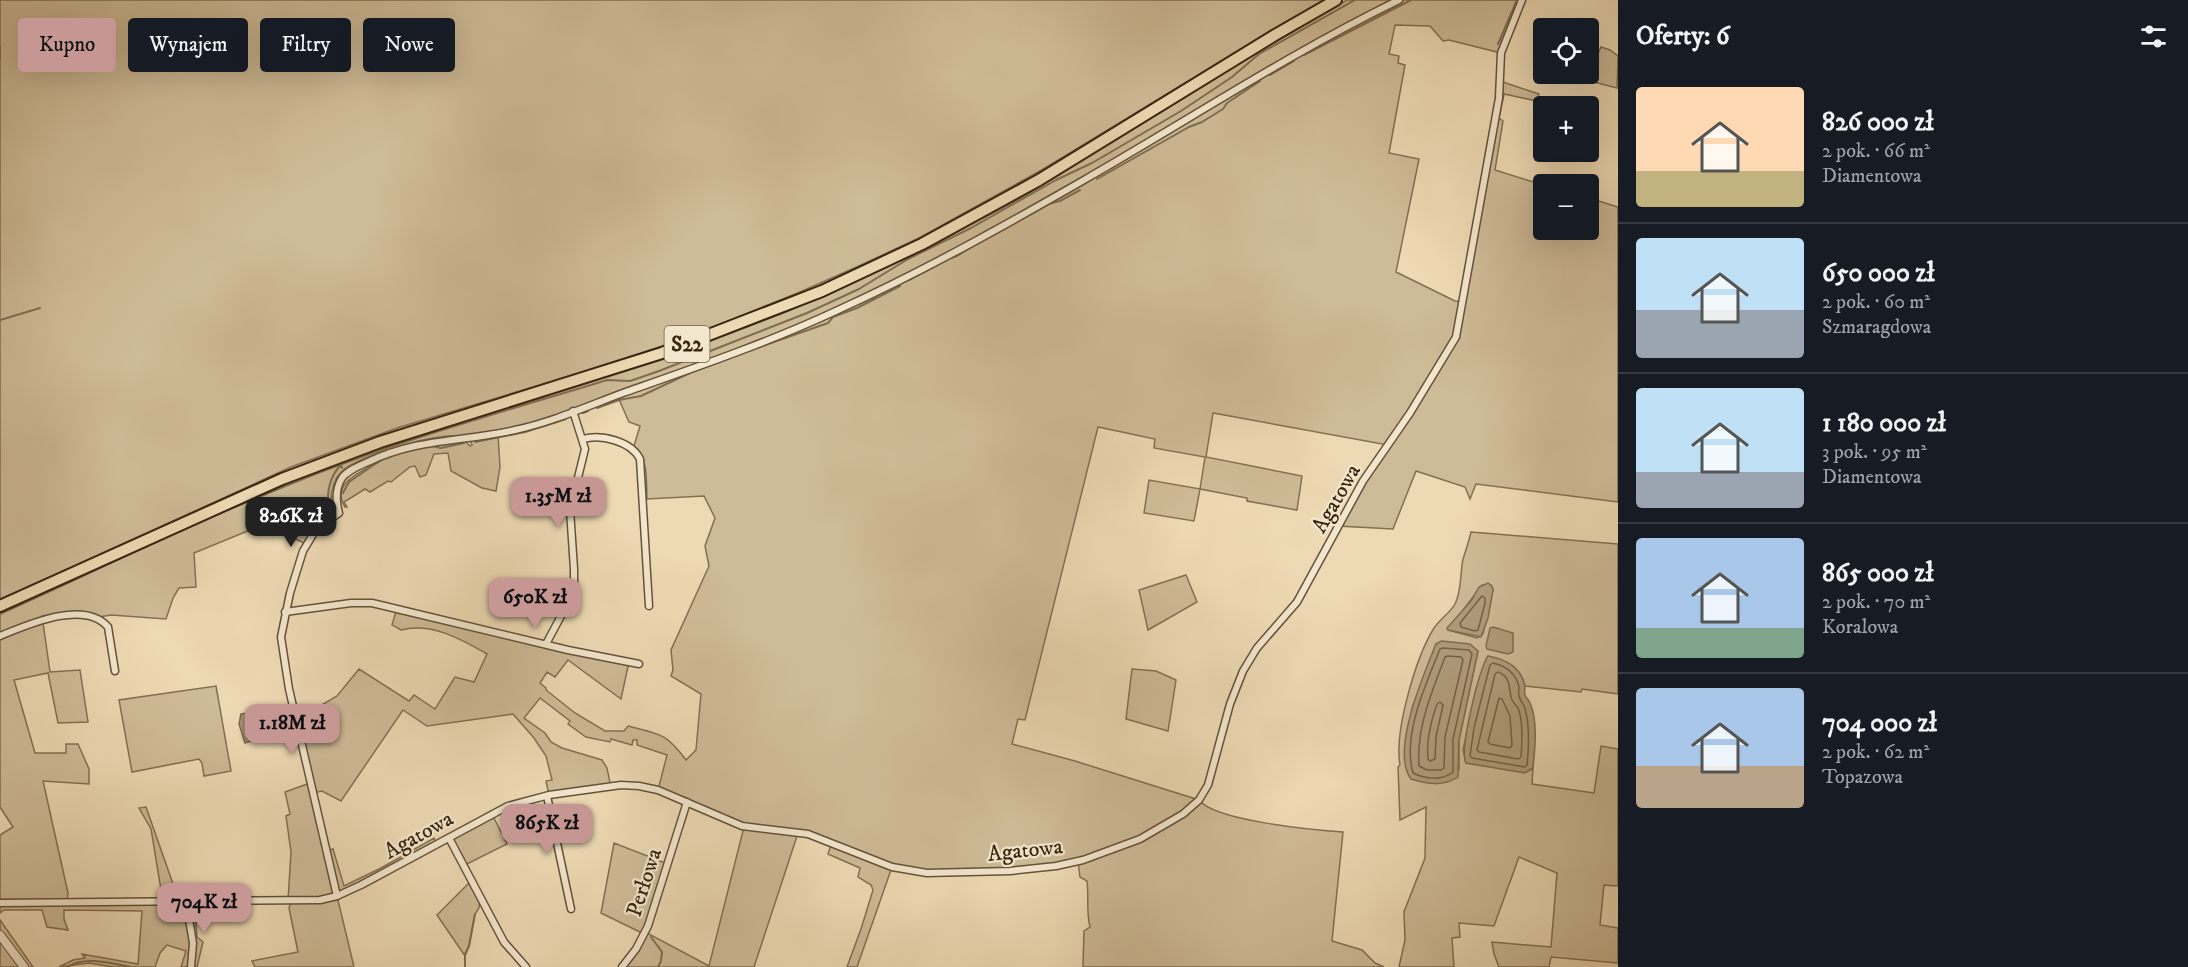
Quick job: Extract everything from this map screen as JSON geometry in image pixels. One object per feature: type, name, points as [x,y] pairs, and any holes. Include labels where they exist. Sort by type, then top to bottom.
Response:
[{"type":"highway","name":"S22","points":[[0,606],[213,508],[291,475],[380,442],[662,353],[822,291],[922,244],[1039,180],[1336,0]]},
{"type":"street","points":[[337,896],[286,673],[281,641],[285,612],[306,544],[317,528],[339,513],[337,496],[342,478],[349,472],[386,453],[419,444],[519,429],[798,327],[880,290],[1086,179],[1330,35],[1400,0]]},
{"type":"street","name":"Agatowa","points":[[0,903],[301,901],[337,896],[501,809],[522,801],[633,785],[658,790],[744,827],[808,834],[892,867],[938,873],[1030,869],[1083,860],[1122,847],[1173,821],[1192,807],[1205,791],[1230,704],[1243,671],[1257,648],[1297,602],[1363,481],[1427,387],[1456,337],[1499,99],[1501,53],[1522,0]]},
{"type":"street","points":[[546,644],[567,607],[574,588],[570,510],[585,448],[573,411]]},
{"type":"street","points":[[583,439],[601,437],[629,447],[639,456],[649,606]]},
{"type":"street","points":[[285,612],[372,603],[639,664]]},
{"type":"street","points":[[0,636],[38,620],[56,616],[79,615],[94,618],[105,624],[110,632],[115,671]]},
{"type":"street","points":[[547,796],[571,909]]},
{"type":"street","name":"Perłowa","points":[[622,967],[636,949],[648,926],[687,802]]},
{"type":"street","points":[[449,838],[499,933],[508,948],[526,967]]},
{"type":"street","points":[[186,901],[193,943],[191,967]]},
{"type":"street","points":[[0,935],[24,967]]},
{"type":"shaded area","points":[[0,0],[1325,0],[1045,168],[921,237],[861,265],[686,338],[603,366],[397,428],[291,467],[0,600]]},
{"type":"shaded area","points":[[1347,0],[1522,0],[1501,53],[1449,40],[1443,41],[1430,26],[1395,25],[1389,54],[1399,56],[1398,63],[1405,65],[1389,153],[1419,159],[1396,272],[1455,301],[1463,302],[1500,81],[1539,94],[1533,96],[1533,100],[1504,94],[1499,118],[1503,121],[1495,170],[1533,182],[1533,240],[1599,240],[1599,201],[1618,207],[1618,502],[1476,484],[1470,499],[1465,487],[1416,471],[1393,529],[1338,526],[1388,445],[1213,413],[1206,457],[1302,476],[1297,510],[1247,501],[1247,498],[1200,489],[1205,457],[1154,448],[1155,439],[1098,427],[1025,720],[1018,719],[1012,744],[1199,800],[1224,814],[1266,823],[1343,832],[1332,941],[1362,950],[1375,963],[1384,967],[1083,967],[1084,931],[1090,927],[1087,881],[1080,877],[1078,861],[1056,866],[948,873],[892,867],[857,967],[847,967],[873,890],[871,885],[858,877],[860,868],[828,854],[832,842],[798,833],[754,967],[622,967],[644,934],[601,913],[614,843],[668,864],[645,932],[709,966],[744,827],[658,790],[667,755],[637,745],[637,740],[633,740],[632,745],[611,739],[610,742],[586,737],[568,724],[570,721],[540,698],[524,718],[545,733],[551,742],[562,748],[602,760],[607,768],[611,787],[549,795],[546,781],[552,780],[546,756],[513,714],[427,726],[403,710],[341,801],[322,791],[313,793],[326,851],[333,849],[344,886],[434,838],[437,845],[337,896],[354,967],[255,967],[252,961],[298,952],[289,908],[291,902],[288,901],[291,852],[286,816],[290,814],[285,792],[310,783],[296,720],[337,696],[359,669],[409,701],[414,695],[435,709],[455,677],[474,682],[487,654],[446,633],[423,628],[401,630],[392,625],[397,608],[629,662],[621,699],[568,660],[555,677],[547,672],[540,683],[575,713],[605,731],[624,731],[628,726],[655,733],[673,744],[686,760],[696,750],[701,694],[671,676],[673,670],[671,650],[709,566],[705,546],[715,518],[704,496],[647,499],[644,464],[639,451],[634,446],[640,426],[629,422],[617,395],[498,434],[500,467],[496,491],[482,488],[451,471],[448,453],[434,454],[426,475],[420,477],[415,466],[410,467],[391,482],[388,481],[370,492],[365,489],[344,502],[347,507],[345,507],[341,492],[354,475],[399,451],[465,441],[470,446],[472,445],[469,438],[458,436],[403,445],[350,465],[338,475],[332,490],[331,502],[337,503],[339,513],[330,518],[306,544],[277,530],[250,530],[194,553],[196,587],[179,588],[166,619],[111,615],[99,617],[67,613],[42,616],[50,672],[80,670],[88,722],[58,723],[48,673],[14,680],[35,753],[66,753],[66,744],[78,744],[89,769],[89,784],[43,781],[68,893],[67,902],[163,902],[151,829],[139,808],[146,807],[179,901],[187,906],[195,905],[197,937],[203,942],[197,967],[181,967],[186,951],[167,945],[160,953],[155,967],[113,967],[89,963],[59,967],[73,960],[85,958],[82,954],[138,964],[142,911],[64,910],[68,930],[47,927],[42,910],[4,910],[0,913],[0,835],[13,827],[0,807],[0,613],[189,526],[354,458],[683,351],[786,312],[844,286],[936,243],[1021,198],[1256,53]]},
{"type":"shaded area","points":[[1601,47],[1618,56],[1617,88],[1599,83]]},
{"type":"shaded area","points":[[1149,480],[1200,489],[1194,521],[1144,513]]},
{"type":"shaded area","points":[[1471,532],[1618,544],[1618,694],[1582,689],[1581,692],[1525,686],[1520,674],[1488,656],[1476,689],[1463,750],[1466,763],[1531,770],[1533,768],[1532,784],[1594,793],[1601,746],[1618,749],[1618,886],[1604,885],[1600,925],[1618,928],[1618,963],[1551,957],[1549,967],[1499,967],[1492,942],[1551,947],[1557,873],[1519,857],[1494,926],[1459,923],[1460,937],[1452,938],[1454,967],[1399,967],[1405,940],[1404,912],[1425,858],[1426,807],[1400,820],[1398,767],[1400,765],[1400,733],[1403,714],[1427,641],[1434,628],[1453,607],[1457,599],[1463,559]],"holes":[[[1482,585],[1491,585],[1493,590],[1483,634],[1477,638],[1448,630]],[[1436,644],[1478,651],[1459,740],[1459,769],[1412,708]]]},
{"type":"shaded area","points":[[1186,575],[1197,602],[1148,630],[1139,590]]},
{"type":"shaded area","points":[[1132,669],[1156,671],[1176,680],[1168,731],[1126,719]]},
{"type":"shaded area","points":[[216,686],[231,771],[204,776],[199,759],[132,772],[119,700]]},
{"type":"shaded area","points":[[492,814],[507,844],[463,866],[449,838]]},
{"type":"shaded area","points":[[471,881],[480,897],[465,956],[437,915]]},
{"type":"shaded area","points":[[0,920],[33,967],[0,967]]},
{"type":"water","points":[[1488,583],[1493,590],[1488,618],[1481,637],[1448,630],[1447,628],[1471,601],[1479,587]]},
{"type":"water","points":[[1490,628],[1513,633],[1513,652],[1508,654],[1487,649]]},
{"type":"water","points":[[1441,641],[1470,644],[1478,651],[1459,740],[1458,777],[1435,784],[1411,779],[1406,766],[1404,750],[1417,693],[1436,644]]},
{"type":"water","points":[[1488,656],[1500,659],[1520,673],[1525,686],[1525,694],[1533,710],[1535,735],[1533,768],[1525,773],[1466,763],[1465,743],[1471,710]]},
{"type":"water","points":[[258,712],[262,737],[245,743],[239,724],[241,714]]},
{"type":"waterway","points":[[0,614],[212,517],[342,464],[441,430],[607,380],[630,381],[807,313],[859,289],[908,259],[1092,163],[1181,111],[1232,77],[1259,54],[1355,0]]},
{"type":"waterway","points":[[1304,55],[1411,0]]},
{"type":"waterway","points":[[1498,44],[1517,0]]},
{"type":"waterway","points":[[0,47],[0,59]]},
{"type":"waterway","points":[[1270,75],[1294,61]]},
{"type":"waterway","points":[[1097,179],[1189,127],[1202,122],[1260,81]]},
{"type":"waterway","points":[[1048,204],[1060,201],[1080,190]]},
{"type":"waterway","points":[[948,259],[982,240]]},
{"type":"waterway","points":[[909,280],[933,267]]},
{"type":"waterway","points":[[757,348],[828,323],[833,317],[857,308],[900,286]]},
{"type":"waterway","points":[[0,320],[40,308]]},
{"type":"waterway","points":[[597,408],[619,400],[641,396],[692,372],[727,359]]},
{"type":"waterway","points":[[583,413],[588,411]]},
{"type":"waterway","points":[[475,442],[525,432],[566,419]]},
{"type":"waterway","points":[[432,446],[441,448],[464,443]]},
{"type":"waterway","points":[[343,493],[349,482],[378,462]]},
{"type":"waterway","points":[[328,499],[333,476],[341,465],[342,468]]},
{"type":"waterway","points":[[465,967],[465,954],[469,946],[475,914]]},
{"type":"waterway","points":[[651,937],[662,952],[658,967]]},
{"type":"waterway","points":[[68,967],[75,963],[90,961],[131,967]]}]
